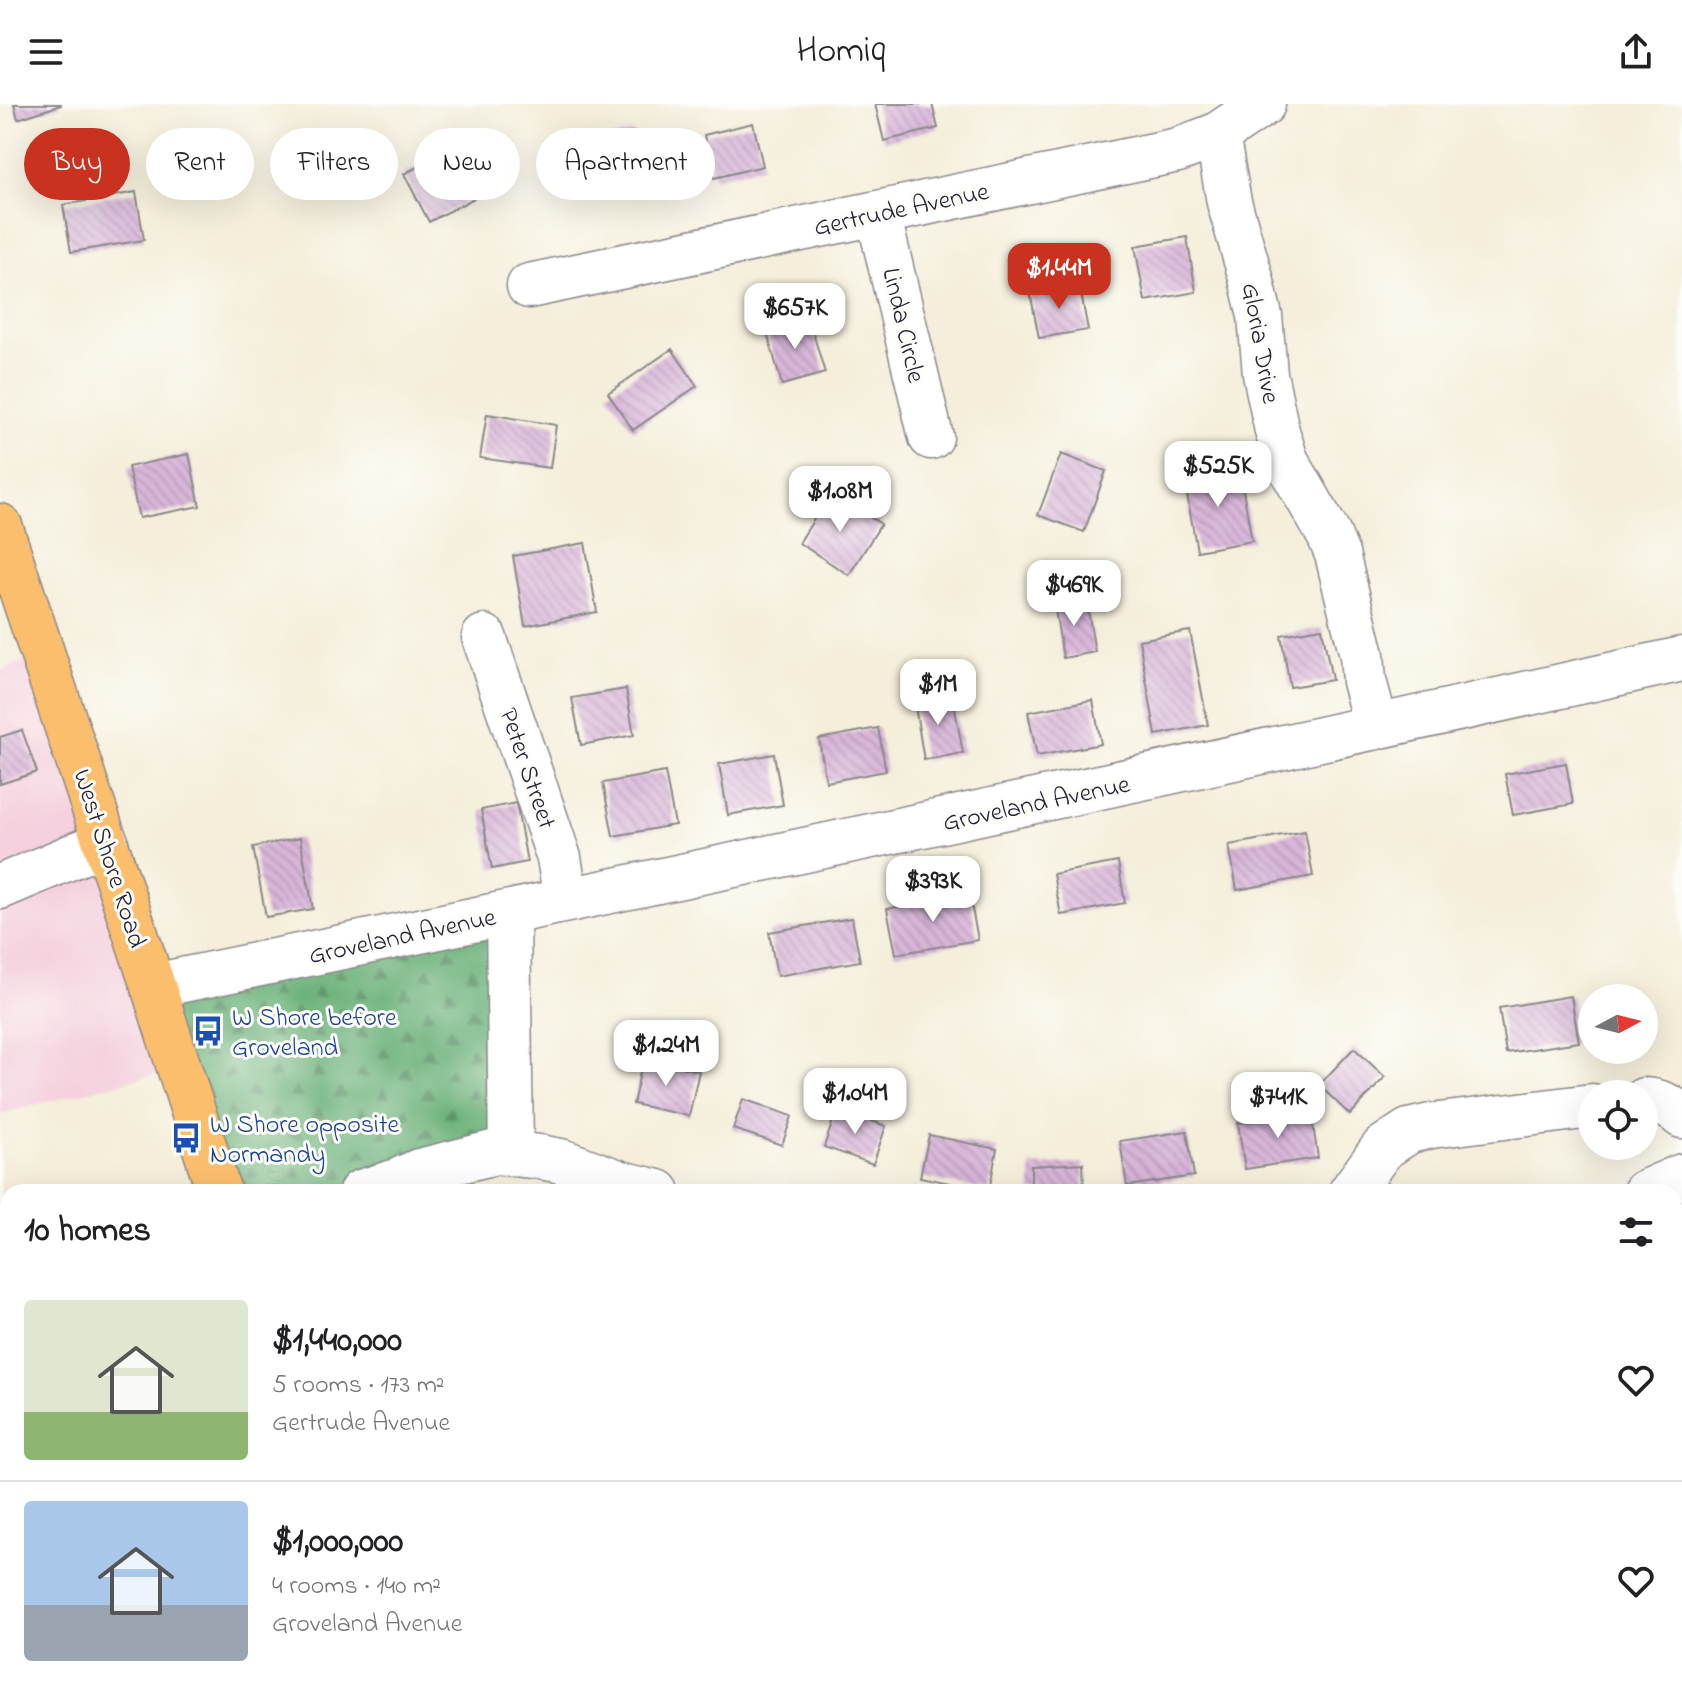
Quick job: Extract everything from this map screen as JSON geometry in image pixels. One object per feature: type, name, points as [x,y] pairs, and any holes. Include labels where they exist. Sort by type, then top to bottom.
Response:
[{"type":"main road","name":"West Shore Road","points":[[0,526],[216,1184]]},
{"type":"street","name":"Gertrude Avenue","points":[[529,286],[1178,150],[1217,135],[1263,104]]},
{"type":"street","name":"Gloria Drive","points":[[1217,135],[1229,202],[1260,316],[1265,374],[1277,431],[1286,460],[1337,554],[1362,655],[1373,728]]},
{"type":"street","name":"Linda Circle","points":[[878,213],[931,437]]},
{"type":"street","name":"Peter Street","points":[[484,637],[559,858],[566,900]]},
{"type":"street","name":"Groveland Avenue","points":[[153,986],[1137,781],[1682,659]]},
{"type":"street","points":[[0,887],[106,842]]},
{"type":"street","points":[[508,913],[511,1154]]},
{"type":"street","points":[[1658,1101],[1682,1116]]},
{"type":"street","points":[[1357,1184],[1383,1148],[1409,1131],[1578,1108]]},
{"type":"street","points":[[387,1184],[419,1171],[496,1152],[561,1161],[625,1184]]},
{"type":"street","points":[[1664,1184],[1682,1176]]},
{"type":"shaded area","points":[[43,653],[178,1068],[0,1114],[0,671]]},
{"type":"green space","points":[[500,916],[514,1150],[395,1184],[219,1184],[164,987]]},
{"type":"building","points":[[14,104],[61,104],[61,105],[18,119]]},
{"type":"building","points":[[875,104],[932,104],[938,128],[884,141]]},
{"type":"building","points":[[753,123],[763,166],[715,178],[715,132]]},
{"type":"building","points":[[414,169],[414,193],[404,174]]},
{"type":"building","points":[[136,192],[144,240],[71,252],[63,205],[91,200],[130,200],[130,193]]},
{"type":"building","points":[[418,200],[471,200],[429,222]]},
{"type":"building","points":[[1187,237],[1196,292],[1145,301],[1135,246]]},
{"type":"building","points":[[1079,283],[1088,330],[1039,338],[1030,292]]},
{"type":"building","points":[[808,316],[825,373],[782,385],[766,329]]},
{"type":"building","points":[[672,349],[697,386],[633,430],[608,393]]},
{"type":"building","points":[[487,414],[556,425],[550,468],[480,458]]},
{"type":"building","points":[[189,454],[200,506],[139,518],[128,467]]},
{"type":"building","points":[[1061,454],[1106,471],[1084,532],[1038,515]]},
{"type":"building","points":[[1239,467],[1252,541],[1197,551],[1184,478]]},
{"type":"building","points":[[831,492],[881,524],[849,575],[799,543]]},
{"type":"building","points":[[585,543],[597,612],[525,626],[513,556]]},
{"type":"building","points":[[1086,598],[1095,652],[1063,658],[1054,603]]},
{"type":"building","points":[[1322,628],[1332,680],[1290,687],[1281,635]]},
{"type":"building","points":[[1190,631],[1208,725],[1156,735],[1139,640]]},
{"type":"building","points":[[626,689],[634,735],[581,745],[572,698]]},
{"type":"building","points":[[952,693],[963,753],[924,760],[914,700]]},
{"type":"building","points":[[1093,700],[1101,744],[1037,756],[1028,712]]},
{"type":"building","points":[[878,728],[886,771],[826,782],[819,739]]},
{"type":"building","points":[[22,730],[37,772],[0,784],[0,737]]},
{"type":"building","points":[[774,754],[783,805],[728,815],[719,764]]},
{"type":"building","points":[[1566,763],[1573,804],[1513,815],[1505,774]]},
{"type":"building","points":[[665,772],[675,825],[613,836],[603,783]]},
{"type":"building","points":[[516,803],[527,862],[492,869],[481,810]]},
{"type":"building","points":[[1305,831],[1313,876],[1237,890],[1229,845]]},
{"type":"building","points":[[300,838],[313,909],[266,917],[253,847]]},
{"type":"building","points":[[1118,862],[1125,903],[1061,915],[1053,874]]},
{"type":"building","points":[[969,893],[978,940],[896,954],[887,909]]},
{"type":"building","points":[[852,918],[860,961],[777,976],[769,932]]},
{"type":"building","points":[[1571,996],[1578,1042],[1506,1053],[1499,1008]]},
{"type":"building","points":[[1354,1048],[1385,1077],[1350,1115],[1319,1085]]},
{"type":"building","points":[[643,1059],[699,1071],[689,1116],[633,1104]]},
{"type":"building","points":[[743,1099],[792,1116],[782,1145],[733,1129]]},
{"type":"building","points":[[837,1109],[886,1126],[873,1164],[824,1147]]},
{"type":"building","points":[[1311,1112],[1318,1158],[1245,1169],[1238,1123]]},
{"type":"building","points":[[1187,1131],[1194,1176],[1127,1184],[1120,1141]]},
{"type":"building","points":[[929,1135],[997,1149],[990,1184],[954,1184],[920,1177]]},
{"type":"building","points":[[1083,1163],[1084,1184],[1031,1184],[1031,1166]]},
{"type":"place","name":"W Shore before Groveland","points":[[208,1031]]},
{"type":"place","name":"W Shore opposite Normandy","points":[[186,1138]]}]
